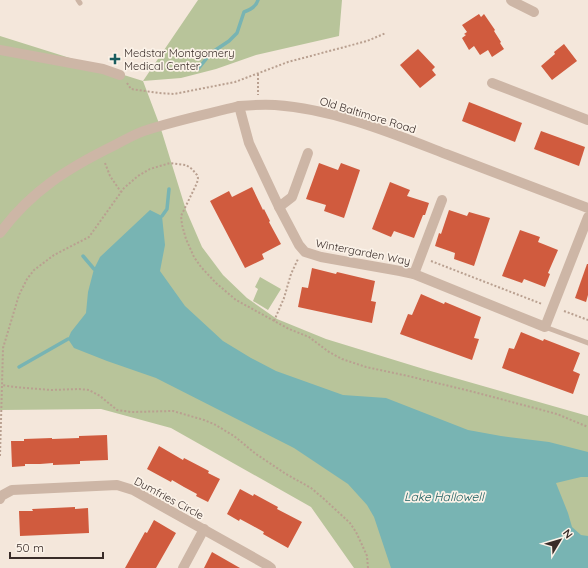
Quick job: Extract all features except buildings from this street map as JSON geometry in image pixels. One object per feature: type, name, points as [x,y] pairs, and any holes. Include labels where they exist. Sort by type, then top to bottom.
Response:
[{"type":"street","points":[[511,0],[534,12]]},
{"type":"street","points":[[0,50],[102,68],[120,75]]},
{"type":"street","points":[[492,83],[588,120]]},
{"type":"street","name":"Old Baltimore Road","points":[[0,233],[24,204],[52,181],[70,169],[146,130],[239,106],[258,105],[290,106],[327,113],[354,121],[418,143],[588,208]]},
{"type":"street","name":"Wintergarden Way","points":[[239,106],[249,143],[298,245],[305,252],[321,257],[414,274],[545,327]]},
{"type":"street","points":[[279,207],[292,197],[308,153]]},
{"type":"street","points":[[414,274],[442,200]]},
{"type":"street","points":[[545,327],[588,217]]},
{"type":"street","name":"Dumfries Circle","points":[[0,499],[1,496],[12,490],[117,485],[132,490],[271,568]]},
{"type":"street","points":[[183,568],[204,530]]},
{"type":"lane","points":[[545,327],[588,342]]},
{"type":"path","points":[[120,75],[131,89],[174,94],[235,82],[288,62],[367,41],[386,33]]},
{"type":"path","points":[[258,74],[258,105]]},
{"type":"path","points":[[100,153],[110,176],[121,192]]},
{"type":"path","points":[[0,456],[3,348],[19,296],[27,279],[34,270],[54,255],[89,237],[124,188],[138,176],[150,169],[170,163],[186,165],[192,169],[198,178],[181,216],[182,225],[194,257],[200,267],[236,300],[274,321],[309,337],[329,352],[342,359],[366,367],[474,392],[557,414],[588,428]]},
{"type":"path","points":[[274,321],[284,298],[291,274],[303,249]]},
{"type":"path","points":[[420,257],[588,320]]},
{"type":"path","points":[[2,385],[51,390],[89,390],[100,396],[117,410],[147,412],[173,411],[214,424],[234,436],[256,454],[286,474],[311,488],[350,523],[356,532],[366,556],[368,568]]},
{"type":"green space","points":[[198,0],[342,0],[339,36],[256,55],[216,69],[181,78],[143,81]]},
{"type":"green space","points":[[0,36],[143,81],[160,126],[186,210],[202,247],[223,275],[247,298],[277,319],[326,339],[427,370],[588,416],[588,568],[354,568],[311,507],[171,428],[101,409],[0,410]]},
{"type":"green space","points":[[260,277],[281,289],[268,310],[253,301],[258,289],[255,287]]},
{"type":"water","name":"Lake Hallowell","points":[[150,210],[162,216],[165,245],[160,271],[185,306],[223,341],[251,358],[276,371],[343,395],[386,398],[468,430],[549,442],[588,452],[588,477],[581,477],[556,483],[572,527],[581,535],[588,536],[588,568],[391,568],[374,517],[367,505],[348,484],[294,448],[156,378],[74,348],[68,339],[71,332],[86,313],[88,292],[94,269],[100,257]]},
{"type":"waterway","points":[[198,69],[211,53],[229,41],[237,33],[244,12],[256,5],[258,0]]},
{"type":"waterway","points":[[162,216],[167,209],[169,189]]},
{"type":"waterway","points":[[83,256],[94,269]]},
{"type":"waterway","points":[[19,367],[68,339]]},
{"type":"place","name":"Medstar Montgomery Medical Center","points":[[115,59]]}]
